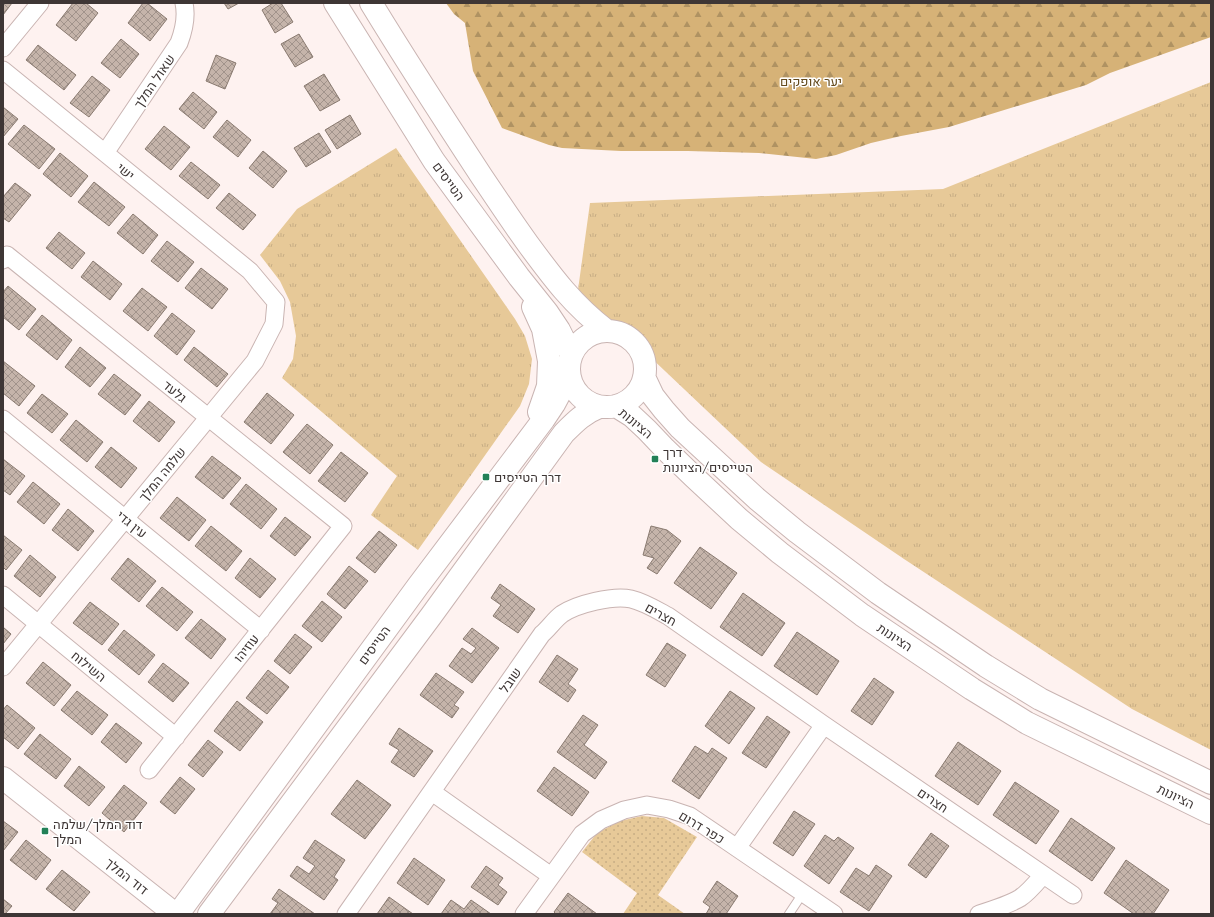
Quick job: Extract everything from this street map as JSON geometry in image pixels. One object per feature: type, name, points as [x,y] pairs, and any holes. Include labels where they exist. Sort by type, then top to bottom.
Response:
[{"type":"main road","name":"הטייסים","points":[[334,3],[434,161],[551,318],[571,354]]},
{"type":"main road","points":[[371,3],[424,89],[491,191],[555,281],[574,303],[607,331]]},
{"type":"main road","points":[[520,277],[543,329],[549,361],[548,386],[539,412],[525,444]]},
{"type":"main road","points":[[209,914],[431,616],[564,433],[587,412],[627,402],[641,387],[644,377],[645,362],[639,349],[622,334],[600,331],[586,336],[575,347],[569,361],[569,376],[574,389],[579,395],[591,404],[607,406]]},
{"type":"main road","name":"הטייסים","points":[[176,914],[418,586],[525,444],[554,404],[569,376]]},
{"type":"main road","name":"הציונות","points":[[644,377],[654,396],[680,428],[757,499],[797,532],[878,593],[986,666],[1040,699],[1211,783]]},
{"type":"main road","name":"הציונות","points":[[607,406],[632,416],[680,464],[739,519],[780,554],[862,615],[972,689],[1027,723],[1211,813]]},
{"type":"main road","name":"דוד המלך","points":[[3,778],[176,914]]},
{"type":"street","points":[[3,48],[40,3]]},
{"type":"street","name":"שאול המלך","points":[[105,153],[180,43],[184,28],[186,10],[184,3]]},
{"type":"street","name":"ישי","points":[[3,70],[250,271]]},
{"type":"street","name":"גלעד","points":[[5,257],[343,526]]},
{"type":"street","name":"שלמה המלך","points":[[3,668],[255,361],[274,324],[276,302],[250,271]]},
{"type":"street","name":"עין גדי","points":[[3,419],[261,630]]},
{"type":"street","name":"עוזיהו","points":[[149,770],[343,526]]},
{"type":"street","name":"השילוח","points":[[3,595],[176,737]]},
{"type":"street","name":"חצרים","points":[[612,598],[631,599],[652,607],[668,616],[824,725],[1073,895]]},
{"type":"street","name":"שובל","points":[[346,914],[542,634],[562,614],[587,603],[612,598]]},
{"type":"street","points":[[737,848],[824,725]]},
{"type":"street","points":[[432,792],[551,876]]},
{"type":"street","name":"כפר דרום","points":[[524,914],[582,834],[601,820],[624,810],[647,805],[669,809],[690,816],[834,914]]},
{"type":"street","points":[[979,914],[1003,906],[1020,898],[1034,886],[1043,875]]},
{"type":"lane","points":[[789,914],[803,894]]},
{"type":"green space","name":"יער אופקים","points":[[446,3],[1211,3],[1211,37],[1110,73],[1086,85],[949,127],[871,143],[836,155],[816,159],[759,153],[621,151],[562,148],[549,145],[502,128],[473,71],[465,23],[454,14]]},
{"type":"green space","points":[[1211,82],[1211,750],[1132,709],[904,559],[761,462],[627,335],[577,297],[590,203],[943,189]]},
{"type":"green space","points":[[396,148],[515,319],[525,336],[532,359],[529,384],[520,406],[418,550],[371,515],[397,476],[282,378],[293,359],[296,336],[290,302],[280,281],[260,255],[297,209]]},
{"type":"green space","points":[[642,816],[664,818],[697,837],[658,895],[685,914],[623,914],[637,893],[582,852],[597,833],[620,821]]},
{"type":"building","points":[[3,3],[12,3],[3,15]]},
{"type":"building","points":[[73,3],[86,3],[98,13],[76,41],[56,25]]},
{"type":"building","points":[[143,3],[147,3],[167,19],[150,41],[128,23]]},
{"type":"building","points":[[224,3],[239,3],[228,9]]},
{"type":"building","points":[[273,3],[281,3],[293,22],[275,33],[262,10]]},
{"type":"building","points":[[299,34],[313,57],[295,67],[281,44]]},
{"type":"building","points":[[121,39],[139,54],[120,78],[101,63]]},
{"type":"building","points":[[38,45],[76,75],[64,90],[26,60]]},
{"type":"building","points":[[216,55],[236,63],[225,89],[206,81]]},
{"type":"building","points":[[324,74],[340,100],[320,111],[304,86]]},
{"type":"building","points":[[92,76],[110,90],[89,117],[70,103]]},
{"type":"building","points":[[193,92],[217,112],[204,129],[179,109]]},
{"type":"building","points":[[3,107],[18,119],[3,137]]},
{"type":"building","points":[[350,115],[361,134],[337,149],[325,130]]},
{"type":"building","points":[[227,120],[251,140],[238,157],[213,137]]},
{"type":"building","points":[[24,125],[55,149],[39,169],[8,144]]},
{"type":"building","points":[[164,126],[190,147],[171,170],[145,149]]},
{"type":"building","points":[[319,133],[331,152],[306,167],[294,148]]},
{"type":"building","points":[[263,151],[287,171],[273,188],[249,168]]},
{"type":"building","points":[[60,153],[88,176],[71,197],[43,174]]},
{"type":"building","points":[[191,162],[220,185],[208,199],[179,176]]},
{"type":"building","points":[[94,182],[125,207],[109,226],[78,202]]},
{"type":"building","points":[[15,183],[31,195],[9,222],[3,218],[3,197]]},
{"type":"building","points":[[229,193],[256,215],[243,230],[216,208]]},
{"type":"building","points":[[133,214],[158,235],[143,254],[117,233]]},
{"type":"building","points":[[59,232],[85,253],[72,269],[46,248]]},
{"type":"building","points":[[167,241],[194,262],[178,282],[151,261]]},
{"type":"building","points":[[93,261],[122,284],[110,300],[81,277]]},
{"type":"building","points":[[201,268],[228,289],[212,309],[185,288]]},
{"type":"building","points":[[8,286],[36,309],[19,330],[3,317],[3,292]]},
{"type":"building","points":[[142,288],[167,307],[148,331],[123,311]]},
{"type":"building","points":[[172,313],[195,331],[177,355],[154,336]]},
{"type":"building","points":[[42,315],[72,340],[57,360],[26,335]]},
{"type":"building","points":[[80,347],[106,368],[90,387],[65,367]]},
{"type":"building","points":[[194,347],[228,374],[217,387],[184,360]]},
{"type":"building","points":[[3,361],[35,386],[19,406],[3,393]]},
{"type":"building","points":[[114,374],[141,395],[125,415],[98,394]]},
{"type":"building","points":[[267,393],[294,415],[271,444],[244,422]]},
{"type":"building","points":[[42,394],[68,414],[52,433],[27,413]]},
{"type":"building","points":[[149,401],[175,422],[159,442],[133,421]]},
{"type":"building","points":[[76,420],[103,442],[87,462],[60,440]]},
{"type":"building","points":[[307,424],[333,445],[310,474],[283,452]]},
{"type":"building","points":[[111,447],[137,468],[121,488],[95,467]]},
{"type":"building","points":[[341,452],[368,473],[345,502],[318,481]]},
{"type":"building","points":[[212,456],[241,478],[223,499],[195,477]]},
{"type":"building","points":[[3,459],[25,476],[10,495],[3,490]]},
{"type":"building","points":[[33,482],[60,504],[44,524],[17,502]]},
{"type":"building","points":[[246,484],[277,509],[261,529],[230,504]]},
{"type":"building","points":[[177,497],[206,520],[189,541],[160,518]]},
{"type":"building","points":[[68,509],[94,531],[78,551],[52,530]]},
{"type":"building","points":[[285,517],[311,537],[295,556],[270,536]]},
{"type":"building","points":[[211,526],[242,551],[226,571],[195,546]]},
{"type":"building","points":[[651,526],[667,530],[681,541],[657,574],[647,568],[654,558],[643,555]]},
{"type":"building","points":[[379,531],[397,545],[375,573],[356,558]]},
{"type":"building","points":[[3,535],[22,550],[6,570],[3,567]]},
{"type":"building","points":[[700,547],[737,573],[711,609],[674,583]]},
{"type":"building","points":[[30,555],[56,577],[40,597],[14,576]]},
{"type":"building","points":[[128,558],[156,581],[139,602],[111,579]]},
{"type":"building","points":[[250,558],[276,579],[260,598],[235,578]]},
{"type":"building","points":[[349,566],[368,581],[345,609],[327,594]]},
{"type":"building","points":[[500,584],[535,609],[518,633],[493,616],[501,605],[491,598]]},
{"type":"building","points":[[162,587],[193,612],[177,631],[146,606]]},
{"type":"building","points":[[743,593],[785,623],[762,656],[720,627]]},
{"type":"building","points":[[322,601],[342,617],[322,642],[302,626]]},
{"type":"building","points":[[90,602],[119,624],[102,645],[73,623]]},
{"type":"building","points":[[201,619],[226,639],[211,659],[185,638]]},
{"type":"building","points":[[3,627],[11,634],[3,644]]},
{"type":"building","points":[[472,628],[499,648],[472,683],[449,666],[462,648],[471,654],[476,648],[463,639]]},
{"type":"building","points":[[124,630],[155,655],[139,675],[108,650]]},
{"type":"building","points":[[797,632],[839,661],[817,695],[774,666]]},
{"type":"building","points":[[295,634],[312,647],[290,674],[274,661]]},
{"type":"building","points":[[667,643],[686,655],[665,687],[646,675]]},
{"type":"building","points":[[557,655],[578,669],[568,684],[576,690],[568,702],[539,682]]},
{"type":"building","points":[[43,662],[71,685],[54,706],[26,683]]},
{"type":"building","points":[[163,663],[189,683],[173,702],[148,682]]},
{"type":"building","points":[[268,670],[289,687],[267,714],[246,698]]},
{"type":"building","points":[[436,673],[464,692],[454,705],[459,708],[452,718],[420,695]]},
{"type":"building","points":[[874,678],[894,692],[872,725],[851,711]]},
{"type":"building","points":[[77,691],[108,715],[92,735],[61,710]]},
{"type":"building","points":[[730,691],[755,708],[729,744],[705,726]]},
{"type":"building","points":[[237,701],[263,722],[240,751],[214,731]]},
{"type":"building","points":[[7,705],[35,728],[18,749],[3,737],[3,710]]},
{"type":"building","points":[[583,715],[598,725],[584,745],[607,762],[595,779],[557,752]]},
{"type":"building","points":[[767,716],[790,732],[766,768],[742,753]]},
{"type":"building","points":[[116,723],[142,743],[126,763],[101,742]]},
{"type":"building","points":[[399,728],[433,751],[414,777],[391,762],[399,750],[389,744]]},
{"type":"building","points":[[40,734],[71,759],[56,779],[24,754]]},
{"type":"building","points":[[208,740],[223,752],[203,777],[188,765]]},
{"type":"building","points":[[958,742],[1001,771],[978,805],[935,776]]},
{"type":"building","points":[[695,746],[708,754],[712,748],[727,758],[699,799],[672,781]]},
{"type":"building","points":[[79,766],[105,787],[89,806],[64,786]]},
{"type":"building","points":[[554,767],[589,792],[572,816],[537,791]]},
{"type":"building","points":[[180,777],[195,789],[175,814],[160,802]]},
{"type":"building","points":[[357,780],[391,805],[365,839],[331,814]]},
{"type":"building","points":[[1015,782],[1059,811],[1036,844],[993,815]]},
{"type":"building","points":[[124,785],[147,803],[124,832],[102,813]]},
{"type":"building","points":[[794,811],[815,824],[793,856],[773,843]]},
{"type":"building","points":[[1071,818],[1115,848],[1092,881],[1049,851]]},
{"type":"building","points":[[3,821],[18,832],[3,851]]},
{"type":"building","points":[[931,833],[949,846],[926,878],[908,865]]},
{"type":"building","points":[[825,835],[834,841],[838,837],[854,848],[829,884],[804,866]]},
{"type":"building","points":[[26,840],[51,860],[36,880],[10,860]]},
{"type":"building","points":[[315,840],[345,860],[334,877],[338,880],[324,900],[290,876],[297,866],[309,874],[315,866],[303,858]]},
{"type":"building","points":[[414,858],[445,880],[428,905],[397,883]]},
{"type":"building","points":[[1126,860],[1169,890],[1153,914],[1134,914],[1104,893]]},
{"type":"building","points":[[876,865],[892,876],[869,911],[840,892],[856,868],[869,876]]},
{"type":"building","points":[[486,866],[503,878],[498,885],[507,892],[498,905],[471,887]]},
{"type":"building","points":[[62,870],[90,892],[74,911],[46,889]]},
{"type":"building","points":[[717,881],[738,896],[726,914],[706,914],[710,907],[703,902]]},
{"type":"building","points":[[279,889],[315,914],[270,914],[278,903],[272,899]]},
{"type":"building","points":[[568,893],[597,914],[556,914],[554,912]]},
{"type":"building","points":[[389,897],[413,914],[377,914]]},
{"type":"building","points":[[3,899],[12,906],[5,914],[3,914]]},
{"type":"building","points":[[451,900],[464,909],[471,900],[491,914],[441,914]]},
{"type":"place","name":"דרך הטייסים/הציונות","points":[[655,459]]},
{"type":"place","name":"דרך הטייסים","points":[[486,477]]},
{"type":"place","name":"דוד המלך/שלמה המלך","points":[[45,831]]}]
